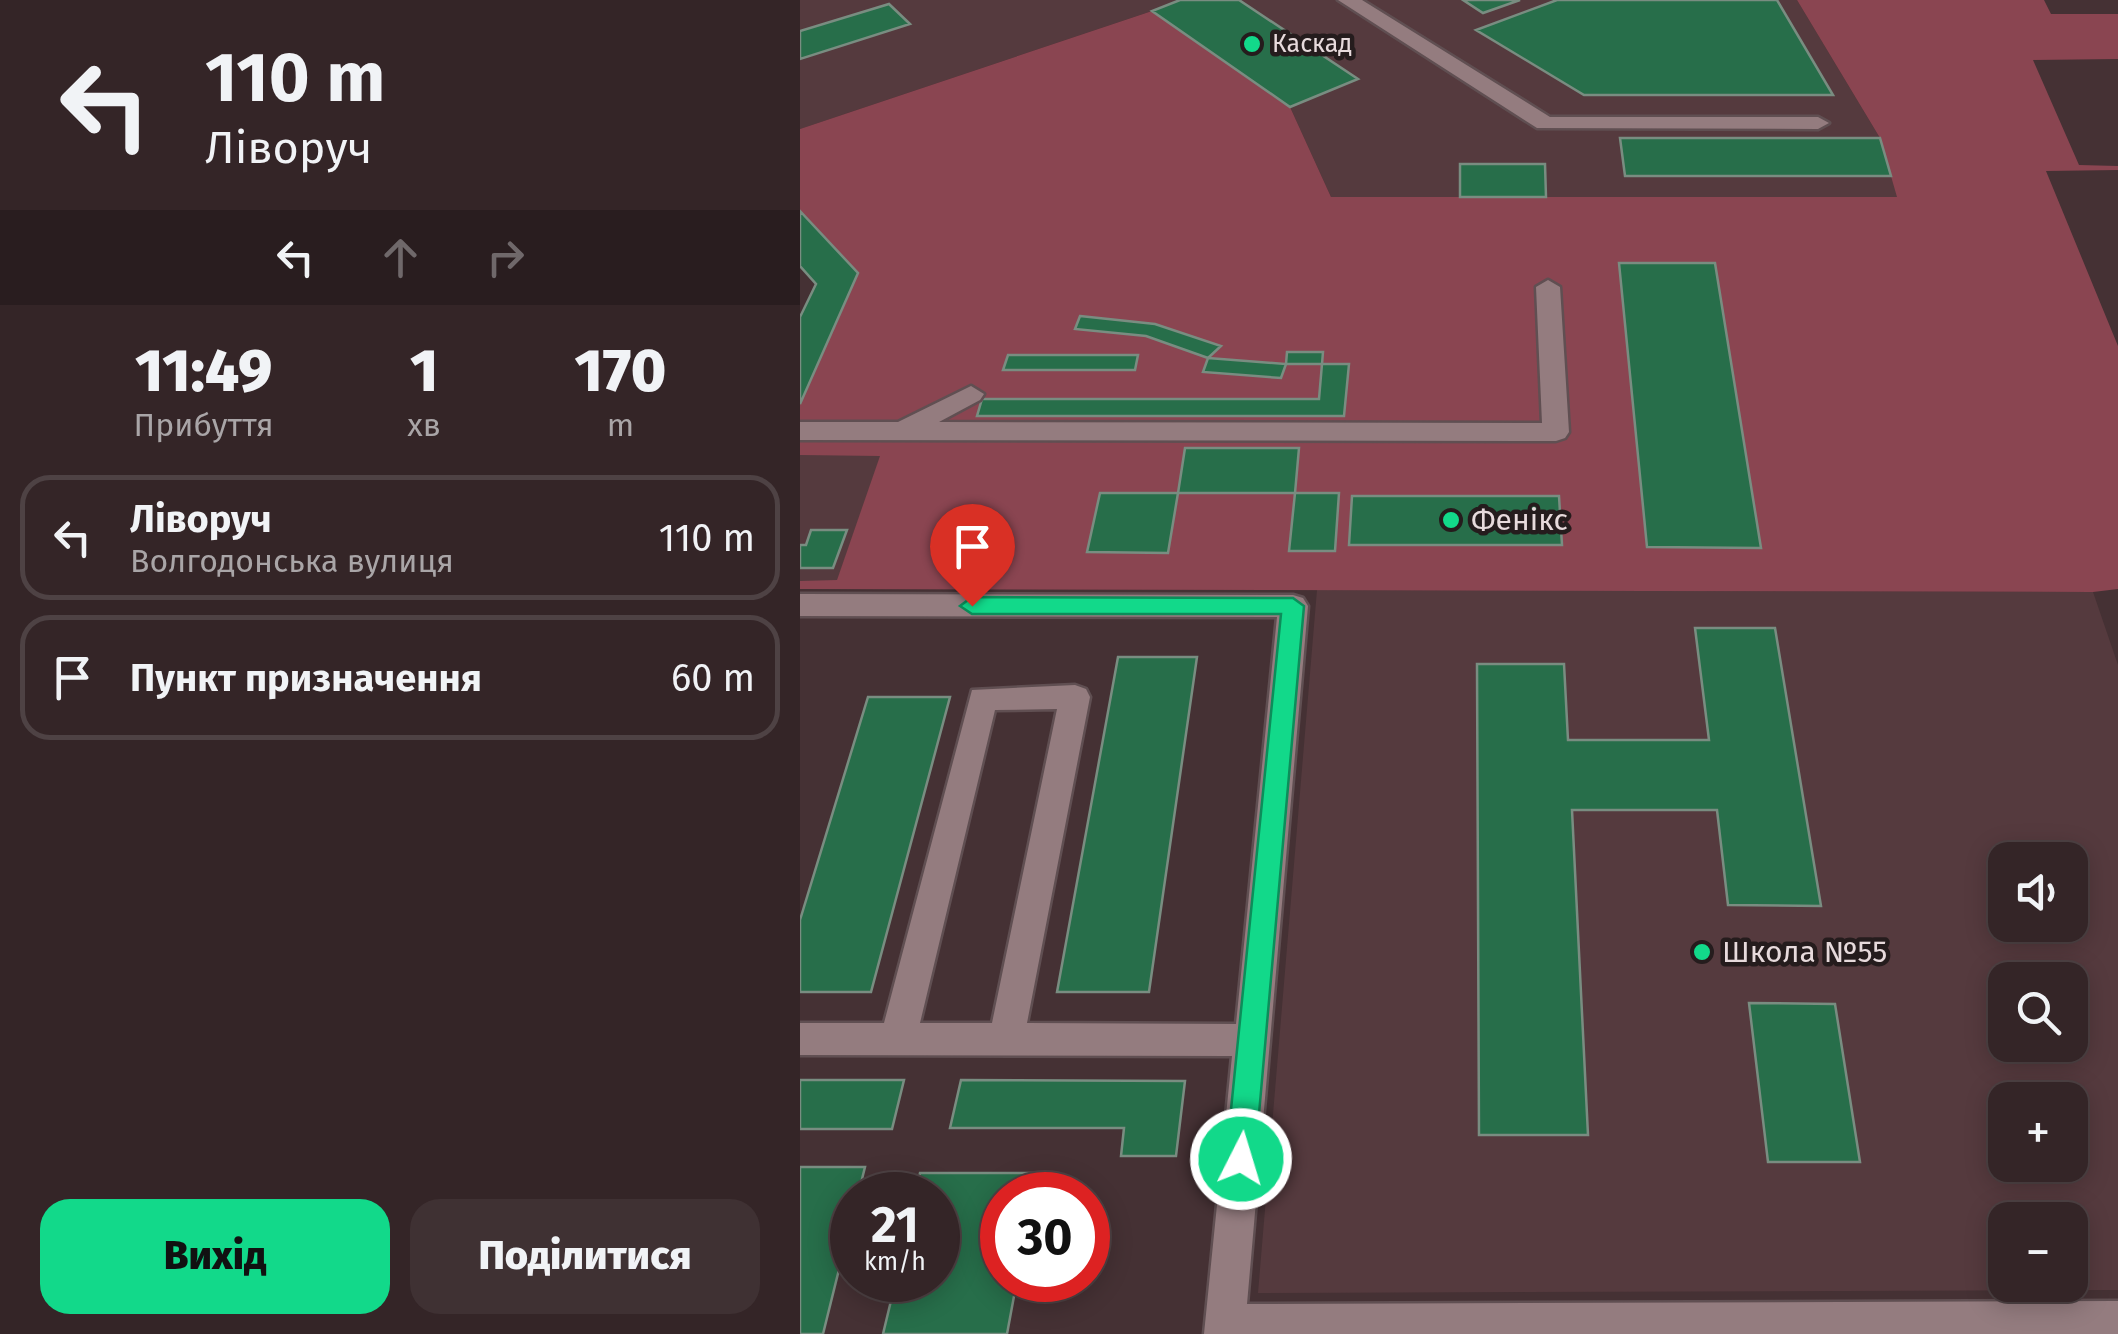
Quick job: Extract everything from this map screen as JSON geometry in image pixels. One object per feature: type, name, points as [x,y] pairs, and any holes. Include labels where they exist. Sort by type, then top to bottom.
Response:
[{"type":"street","points":[[1348,0],[1545,123],[1818,124]]},
{"type":"street","points":[[800,431],[1556,432],[1548,288]]},
{"type":"street","points":[[902,431],[971,394]]},
{"type":"street","points":[[800,605],[1293,606],[1225,1329],[2028,1328],[2118,1321]]},
{"type":"street","points":[[898,1040],[983,698],[1075,698],[1006,1040]]},
{"type":"street","points":[[800,1039],[1252,1040]]},
{"type":"shaded area","points":[[800,0],[1797,0],[1880,138],[1898,197],[1331,197],[1290,107],[1152,11],[800,129]]},
{"type":"shaded area","points":[[1797,0],[2044,0],[2051,14],[2118,14],[2118,59],[2033,60],[2079,165],[2118,166],[2118,170],[2046,171],[2118,346],[2118,589],[800,589],[800,581],[837,580],[880,456],[800,455],[800,404],[857,274],[800,211],[800,129],[1152,11],[1290,107],[1331,197],[1897,197],[1880,138]]},
{"type":"shaded area","points":[[800,455],[881,455],[837,581],[800,581]]},
{"type":"shaded area","name":"Школа №55","points":[[1317,590],[2093,592],[2118,665],[2118,1290],[2088,1290],[2088,1202],[1988,1202],[1988,1290],[1258,1293]]},
{"type":"building","points":[[1180,0],[1239,0],[1358,79],[1290,107],[1152,11]]},
{"type":"building","points":[[1463,0],[1520,0],[1483,13]]},
{"type":"building","points":[[1557,0],[1777,0],[1833,95],[1584,95],[1476,30]]},
{"type":"building","points":[[889,4],[910,24],[800,59],[800,31]]},
{"type":"building","points":[[1620,138],[1880,138],[1891,176],[1625,176]]},
{"type":"building","points":[[1460,164],[1545,164],[1546,197],[1460,197]]},
{"type":"building","points":[[800,211],[858,273],[800,404],[800,317],[816,284],[800,266]]},
{"type":"building","points":[[1619,263],[1715,263],[1761,548],[1647,547]]},
{"type":"building","points":[[1080,316],[1155,324],[1221,346],[1208,358],[1146,336],[1075,329]]},
{"type":"building","points":[[1287,352],[1323,352],[1322,364],[1286,364]]},
{"type":"building","points":[[1008,355],[1138,355],[1135,370],[1003,370]]},
{"type":"building","points":[[1208,358],[1286,364],[1281,378],[1203,372]]},
{"type":"building","points":[[1322,364],[1349,364],[1344,416],[977,416],[982,399],[1319,399]]},
{"type":"building","points":[[1185,448],[1299,448],[1295,493],[1178,493]]},
{"type":"building","points":[[1100,493],[1178,493],[1168,553],[1087,552]]},
{"type":"building","points":[[1295,493],[1339,493],[1335,551],[1289,551]]},
{"type":"building","points":[[1352,496],[1559,496],[1562,545],[1349,545]]},
{"type":"building","points":[[811,530],[847,530],[833,568],[800,568],[800,545],[806,545]]},
{"type":"building","points":[[1695,628],[1775,628],[1821,906],[1728,905],[1717,810],[1572,810],[1588,1135],[1479,1135],[1477,664],[1564,664],[1568,740],[1709,740]]},
{"type":"building","points":[[1118,657],[1197,657],[1149,992],[1057,992]]},
{"type":"building","points":[[868,697],[950,697],[871,992],[800,992],[800,920]]},
{"type":"building","points":[[1749,1003],[1835,1004],[1860,1162],[1768,1162]]},
{"type":"building","points":[[800,1080],[904,1080],[892,1129],[800,1129]]},
{"type":"building","points":[[961,1080],[1185,1081],[1176,1156],[1121,1156],[1124,1128],[950,1128]]},
{"type":"building","points":[[800,1167],[865,1167],[864,1172],[830,1172],[831,1302],[823,1334],[800,1334]]},
{"type":"building","points":[[960,1173],[980,1173],[980,1302],[1013,1302],[1007,1334],[883,1334],[891,1302],[960,1302]]},
{"type":"place","name":"Каскад","points":[[1252,44]]},
{"type":"place","name":"Фенікс","points":[[1451,520]]},
{"type":"place","name":"Школа №55","points":[[1702,952]]},
{"type":"route","points":[[972,606],[1293,606],[1241,1159]]}]
